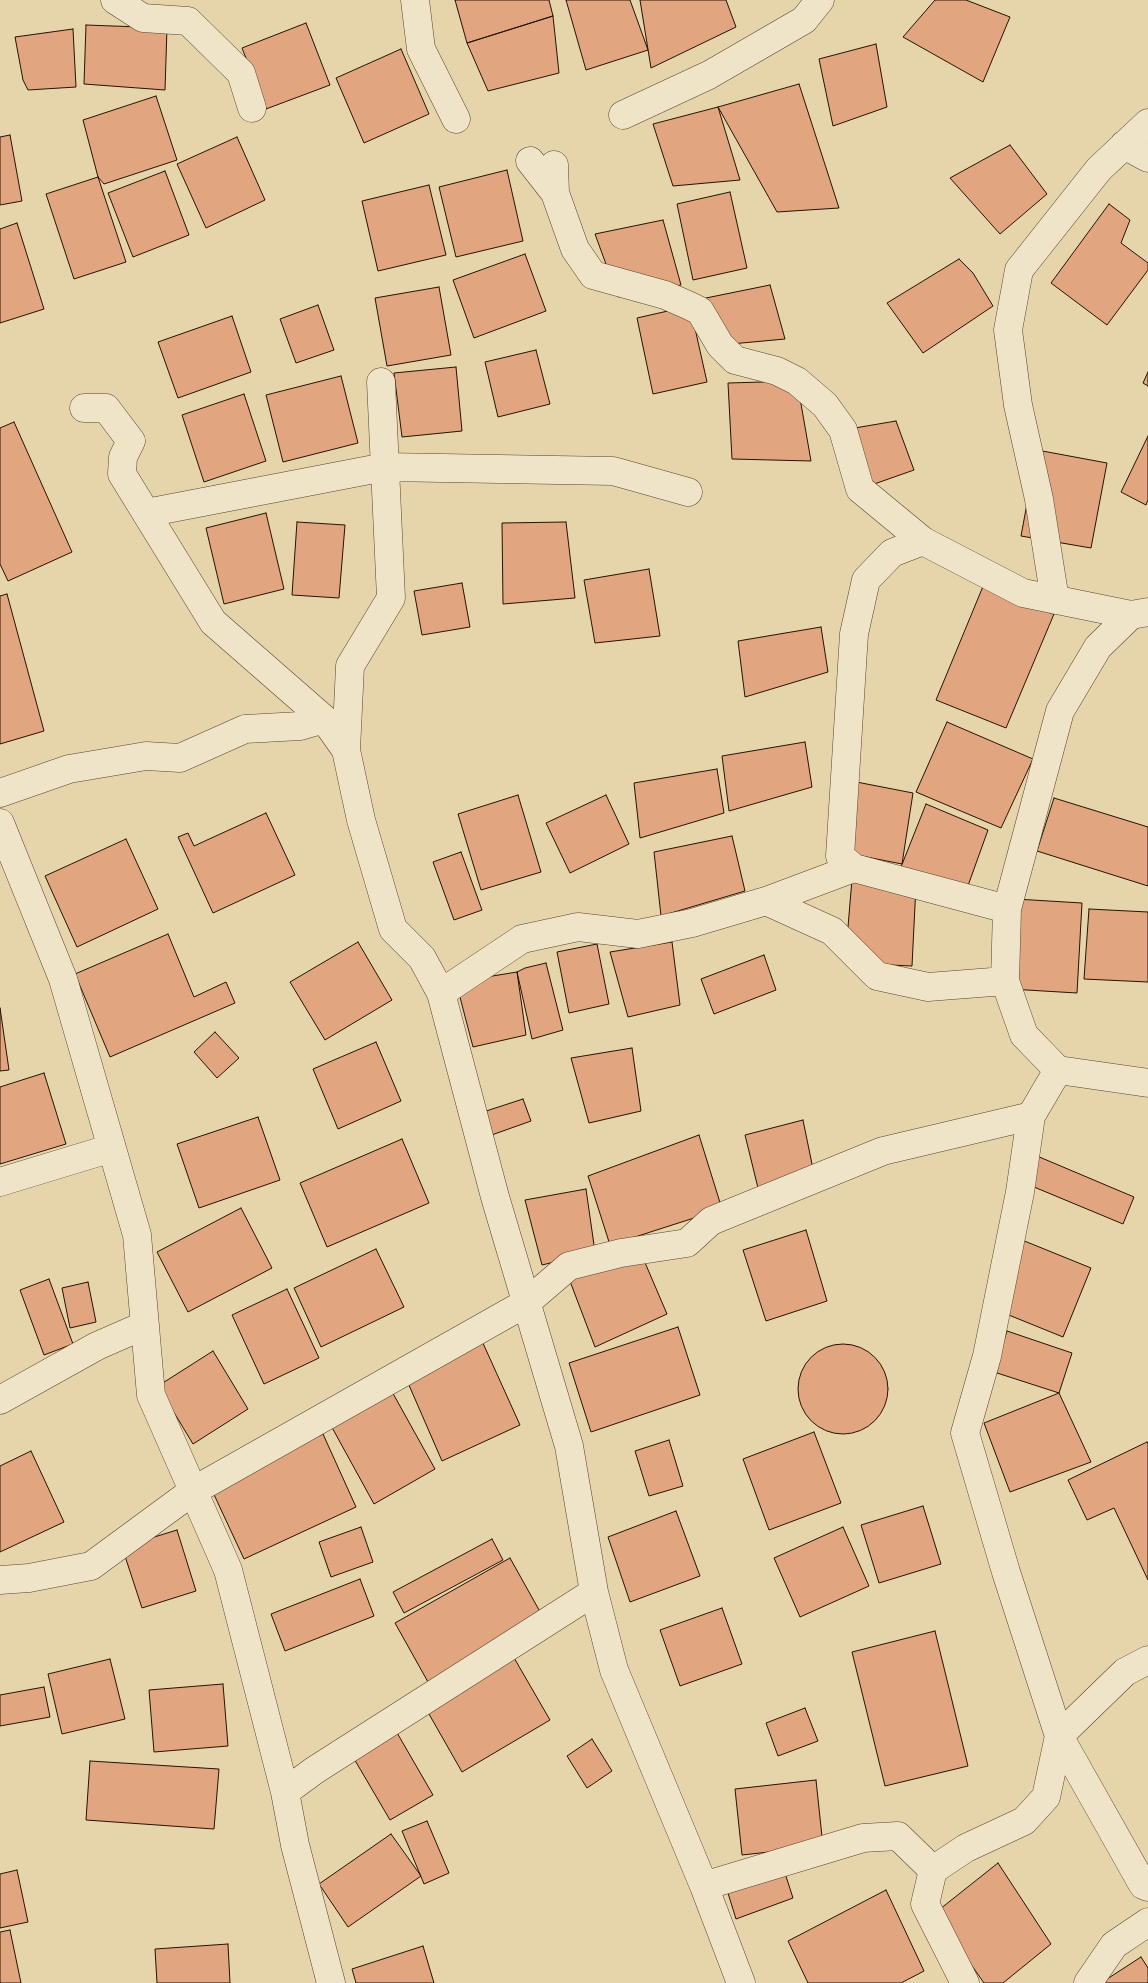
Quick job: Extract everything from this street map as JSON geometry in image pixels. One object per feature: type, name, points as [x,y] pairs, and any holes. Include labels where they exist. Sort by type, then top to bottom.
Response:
[{"type":"street","points":[[115,0],[143,18],[188,21],[241,74],[252,108]]},
{"type":"street","points":[[415,0],[421,49],[456,119]]},
{"type":"street","points":[[623,115],[710,75],[804,20],[820,0]]},
{"type":"street","points":[[1055,600],[1039,499],[1018,405],[1008,330],[1019,270],[1098,169],[1148,123]]},
{"type":"street","points":[[1124,145],[1148,158]]},
{"type":"street","points":[[542,163],[575,249],[593,275],[664,295],[700,311],[720,345],[735,360],[777,371],[797,381],[825,405],[843,430],[860,489],[923,541],[1023,593],[1140,614]]},
{"type":"street","points":[[382,382],[391,598],[350,666],[346,750],[361,820],[393,929],[422,958],[441,993],[495,1197],[569,1446],[594,1592],[614,1670],[704,1886],[741,1983]]},
{"type":"street","points":[[84,408],[106,408],[131,441],[123,457],[122,474],[213,622],[324,719],[346,750]]},
{"type":"street","points":[[146,513],[386,467],[613,471],[688,492]]},
{"type":"street","points":[[923,541],[892,553],[866,580],[854,634],[840,856],[854,868],[1007,909]]},
{"type":"street","points":[[1140,614],[1098,647],[1060,712],[1007,909],[1005,981],[1024,1035],[1058,1070],[1148,1083]]},
{"type":"street","points":[[0,793],[69,769],[146,756],[180,758],[245,729],[300,726],[324,719]]},
{"type":"street","points":[[0,823],[62,979],[137,1235],[151,1395],[228,1570],[285,1792],[295,1845],[331,1983]]},
{"type":"street","points":[[441,993],[522,939],[578,927],[638,934],[692,924],[766,901],[854,868]]},
{"type":"street","points":[[766,901],[832,931],[877,976],[928,987],[1005,981]]},
{"type":"street","points":[[1058,1070],[1031,1116],[1020,1192],[989,1346],[965,1433],[1006,1572],[1058,1736],[1143,1885],[1148,1887]]},
{"type":"street","points":[[0,1580],[29,1578],[91,1566],[193,1490],[526,1303],[569,1266],[621,1253],[687,1242],[711,1221],[883,1151],[1031,1116]]},
{"type":"street","points":[[0,1182],[112,1148]]},
{"type":"street","points":[[0,1400],[97,1346],[145,1324]]},
{"type":"street","points":[[285,1792],[315,1770],[594,1592]]},
{"type":"street","points":[[964,1983],[925,1904],[933,1870],[966,1848],[1024,1821],[1046,1797],[1058,1736],[1125,1672],[1148,1660]]},
{"type":"street","points":[[704,1886],[864,1838],[889,1836],[898,1836],[933,1870]]},
{"type":"street","points":[[1088,1983],[1114,1945],[1148,1922]]},
{"type":"building","points":[[455,0],[549,0],[553,16],[467,43]]},
{"type":"building","points":[[566,0],[630,0],[648,50],[586,70]]},
{"type":"building","points":[[640,0],[726,0],[736,27],[651,68]]},
{"type":"building","points":[[935,0],[966,0],[1010,17],[983,82],[903,37]]},
{"type":"building","points":[[553,16],[559,73],[488,91],[467,43]]},
{"type":"building","points":[[306,23],[330,85],[266,109],[242,48]]},
{"type":"building","points":[[86,25],[167,28],[165,90],[84,84]]},
{"type":"building","points":[[73,29],[76,87],[28,90],[23,80],[15,37]]},
{"type":"building","points":[[876,44],[887,107],[833,126],[819,59]]},
{"type":"building","points":[[401,49],[429,114],[364,143],[336,78]]},
{"type":"building","points":[[799,84],[839,208],[777,212],[718,107]]},
{"type":"building","points":[[156,96],[177,160],[104,184],[98,177],[83,120]]},
{"type":"building","points":[[718,107],[740,180],[673,186],[653,124]]},
{"type":"building","points":[[10,135],[22,201],[0,205],[0,137]]},
{"type":"building","points":[[237,137],[265,200],[206,228],[177,164]]},
{"type":"building","points":[[1010,145],[1047,194],[1000,234],[950,178]]},
{"type":"building","points":[[507,170],[523,241],[456,257],[439,187]]},
{"type":"building","points":[[165,171],[189,235],[133,257],[108,193]]},
{"type":"building","points":[[98,177],[126,262],[74,279],[46,194]]},
{"type":"building","points":[[429,185],[446,255],[378,271],[362,201]]},
{"type":"building","points":[[730,192],[747,268],[693,280],[677,204]]},
{"type":"building","points":[[1109,204],[1130,220],[1121,243],[1148,263],[1148,270],[1107,325],[1051,283]]},
{"type":"building","points":[[663,220],[681,285],[618,297],[595,234]]},
{"type":"building","points":[[17,223],[44,309],[0,323],[0,229]]},
{"type":"building","points":[[525,254],[546,311],[474,338],[453,280]]},
{"type":"building","points":[[959,259],[973,273],[993,306],[923,353],[887,303]]},
{"type":"building","points":[[770,285],[785,339],[720,345],[706,298]]},
{"type":"building","points":[[439,287],[451,355],[387,366],[375,298]]},
{"type":"building","points":[[318,305],[334,350],[296,363],[280,319]]},
{"type":"building","points":[[690,306],[707,382],[653,394],[637,318]]},
{"type":"building","points":[[232,316],[251,372],[178,398],[158,342]]},
{"type":"building","points":[[536,350],[550,404],[498,417],[485,362]]},
{"type":"building","points":[[456,367],[462,431],[402,437],[394,373]]},
{"type":"building","points":[[1148,372],[1148,386],[1143,383]]},
{"type":"building","points":[[341,376],[358,443],[283,462],[266,395]]},
{"type":"building","points":[[797,381],[811,461],[732,459],[728,383]]},
{"type":"building","points":[[244,394],[266,461],[204,482],[182,415]]},
{"type":"building","points":[[896,421],[914,470],[860,489],[843,430]]},
{"type":"building","points":[[14,422],[72,552],[8,581],[0,564],[0,428]]},
{"type":"building","points":[[1148,436],[1148,500],[1146,505],[1121,492]]},
{"type":"building","points":[[1037,450],[1107,463],[1091,548],[1021,536]]},
{"type":"building","points":[[266,513],[284,589],[224,604],[206,528]]},
{"type":"building","points":[[297,522],[345,525],[339,598],[292,595]]},
{"type":"building","points":[[566,522],[575,598],[503,604],[502,523]]},
{"type":"building","points":[[649,569],[660,636],[595,643],[584,580]]},
{"type":"building","points":[[462,583],[470,627],[422,635],[414,591]]},
{"type":"building","points":[[984,584],[1054,614],[1006,728],[936,700]]},
{"type":"building","points":[[7,594],[44,731],[0,744],[0,596]]},
{"type":"building","points":[[821,627],[828,672],[745,697],[738,641]]},
{"type":"building","points":[[947,722],[1033,759],[1001,828],[916,792]]},
{"type":"building","points":[[805,742],[812,787],[729,811],[722,756]]},
{"type":"building","points":[[717,769],[724,813],[640,838],[634,783]]},
{"type":"building","points":[[836,778],[913,793],[902,864],[831,850]]},
{"type":"building","points":[[518,795],[541,872],[481,890],[458,814]]},
{"type":"building","points":[[606,795],[629,844],[570,873],[546,823]]},
{"type":"building","points":[[1054,798],[1148,827],[1148,886],[1037,851]]},
{"type":"building","points":[[926,804],[988,830],[965,894],[899,872]]},
{"type":"building","points":[[266,813],[295,875],[213,913],[178,837],[188,833],[194,846]]},
{"type":"building","points":[[732,836],[745,891],[661,916],[654,852]]},
{"type":"building","points":[[126,839],[158,909],[77,947],[45,876]]},
{"type":"building","points":[[461,852],[482,910],[454,920],[433,862]]},
{"type":"building","points":[[852,879],[916,885],[912,966],[845,963]]},
{"type":"building","points":[[999,898],[1082,903],[1077,993],[993,988]]},
{"type":"building","points":[[1089,909],[1148,912],[1148,982],[1084,979]]},
{"type":"building","points":[[168,934],[194,997],[226,982],[235,1003],[110,1057],[75,974]]},
{"type":"building","points":[[358,942],[392,1000],[325,1040],[290,982]]},
{"type":"building","points":[[672,942],[680,1005],[628,1017],[610,952]]},
{"type":"building","points":[[597,944],[609,1004],[569,1013],[557,952]]},
{"type":"building","points":[[764,955],[776,990],[714,1014],[701,979]]},
{"type":"building","points":[[546,963],[563,1030],[532,1039],[517,972]]},
{"type":"building","points":[[517,972],[526,1035],[473,1047],[456,982]]},
{"type":"building","points":[[0,1008],[9,1070],[0,1071]]},
{"type":"building","points":[[215,1032],[239,1058],[217,1078],[194,1052]]},
{"type":"building","points":[[376,1042],[401,1101],[338,1129],[313,1069]]},
{"type":"building","points":[[632,1048],[641,1111],[589,1123],[571,1058]]},
{"type":"building","points":[[44,1073],[66,1144],[0,1164],[0,1087]]},
{"type":"building","points":[[523,1099],[531,1121],[486,1137],[480,1113]]},
{"type":"building","points":[[258,1117],[280,1180],[199,1208],[177,1144]]},
{"type":"building","points":[[803,1120],[813,1169],[758,1188],[745,1135]]},
{"type":"building","points":[[699,1135],[722,1209],[610,1245],[588,1176]]},
{"type":"building","points":[[402,1139],[429,1203],[327,1247],[300,1183]]},
{"type":"building","points":[[1037,1156],[1134,1197],[1123,1224],[1034,1187]]},
{"type":"building","points":[[586,1189],[595,1252],[542,1265],[525,1200]]},
{"type":"building","points":[[241,1208],[272,1268],[188,1312],[157,1252]]},
{"type":"building","points":[[806,1230],[827,1301],[766,1321],[743,1250]]},
{"type":"building","points":[[1017,1238],[1091,1268],[1063,1337],[989,1307]]},
{"type":"building","points":[[637,1244],[667,1314],[595,1347],[568,1276]]},
{"type":"building","points":[[376,1249],[404,1307],[321,1347],[294,1288]]},
{"type":"building","points":[[49,1279],[73,1344],[44,1355],[20,1290]]},
{"type":"building","points":[[88,1282],[96,1322],[70,1328],[62,1288]]},
{"type":"building","points":[[287,1289],[319,1358],[264,1384],[232,1315]]},
{"type":"building","points":[[678,1327],[700,1395],[591,1432],[569,1363]]},
{"type":"building","points":[[1007,1331],[1072,1353],[1059,1393],[994,1372]]},
{"type":"building","points":[[482,1341],[520,1425],[442,1461],[405,1376]]},
{"type":"building","points":[[843,1344],[860,1347],[875,1357],[885,1372],[888,1389],[885,1406],[875,1421],[860,1431],[843,1434],[826,1431],[811,1421],[801,1406],[798,1389],[801,1372],[811,1357],[826,1347]]},
{"type":"building","points":[[213,1351],[248,1409],[193,1444],[158,1386]]},
{"type":"building","points":[[390,1388],[435,1469],[374,1504],[329,1422]]},
{"type":"building","points":[[1059,1393],[1091,1462],[1010,1492],[984,1423]]},
{"type":"building","points":[[814,1432],[841,1503],[769,1530],[743,1459]]},
{"type":"building","points":[[323,1434],[356,1507],[244,1559],[210,1486]]},
{"type":"building","points":[[669,1440],[683,1486],[649,1496],[635,1451]]},
{"type":"building","points":[[1147,1442],[1148,1580],[1114,1508],[1087,1520],[1068,1480]]},
{"type":"building","points":[[31,1451],[64,1522],[0,1552],[0,1466]]},
{"type":"building","points":[[923,1506],[941,1564],[879,1583],[861,1525]]},
{"type":"building","points":[[676,1511],[700,1576],[630,1602],[608,1537]]},
{"type":"building","points":[[361,1527],[373,1562],[331,1577],[319,1542]]},
{"type":"building","points":[[843,1527],[869,1586],[800,1617],[774,1558]]},
{"type":"building","points":[[177,1530],[196,1591],[142,1608],[122,1547]]},
{"type":"building","points":[[492,1539],[503,1560],[404,1613],[393,1592]]},
{"type":"building","points":[[510,1558],[543,1617],[428,1682],[395,1623]]},
{"type":"building","points":[[360,1579],[374,1616],[285,1651],[271,1614]]},
{"type":"building","points":[[722,1608],[742,1664],[680,1686],[660,1630]]},
{"type":"building","points":[[935,1631],[968,1766],[885,1786],[852,1652]]},
{"type":"building","points":[[513,1656],[550,1720],[462,1772],[425,1707]]},
{"type":"building","points":[[110,1659],[125,1719],[62,1734],[48,1674]]},
{"type":"building","points":[[223,1684],[228,1746],[154,1752],[149,1690]]},
{"type":"building","points":[[44,1687],[50,1717],[0,1726],[0,1695]]},
{"type":"building","points":[[805,1708],[818,1741],[778,1756],[766,1723]]},
{"type":"building","points":[[396,1731],[433,1795],[390,1820],[353,1757]]},
{"type":"building","points":[[592,1739],[612,1771],[587,1788],[567,1756]]},
{"type":"building","points":[[90,1761],[219,1769],[214,1829],[86,1820]]},
{"type":"building","points":[[816,1780],[823,1846],[742,1855],[735,1789]]},
{"type":"building","points":[[427,1821],[449,1873],[424,1884],[402,1831]]},
{"type":"building","points":[[391,1834],[421,1876],[348,1927],[319,1884]]},
{"type":"building","points":[[998,1863],[1051,1944],[1003,1983],[984,1983],[935,1913]]},
{"type":"building","points":[[17,1870],[28,1922],[0,1928],[0,1874]]},
{"type":"building","points":[[784,1870],[793,1898],[736,1919],[727,1890]]},
{"type":"building","points":[[886,1890],[924,1971],[901,1983],[808,1983],[788,1941]]},
{"type":"building","points":[[10,1930],[21,1983],[0,1983],[0,1932]]},
{"type":"building","points":[[228,1944],[230,1983],[157,1983],[155,1949]]},
{"type":"building","points":[[423,1946],[434,1983],[356,1983],[352,1969]]},
{"type":"building","points":[[1141,1957],[1148,1968],[1148,1983],[1105,1983],[1104,1981]]}]
